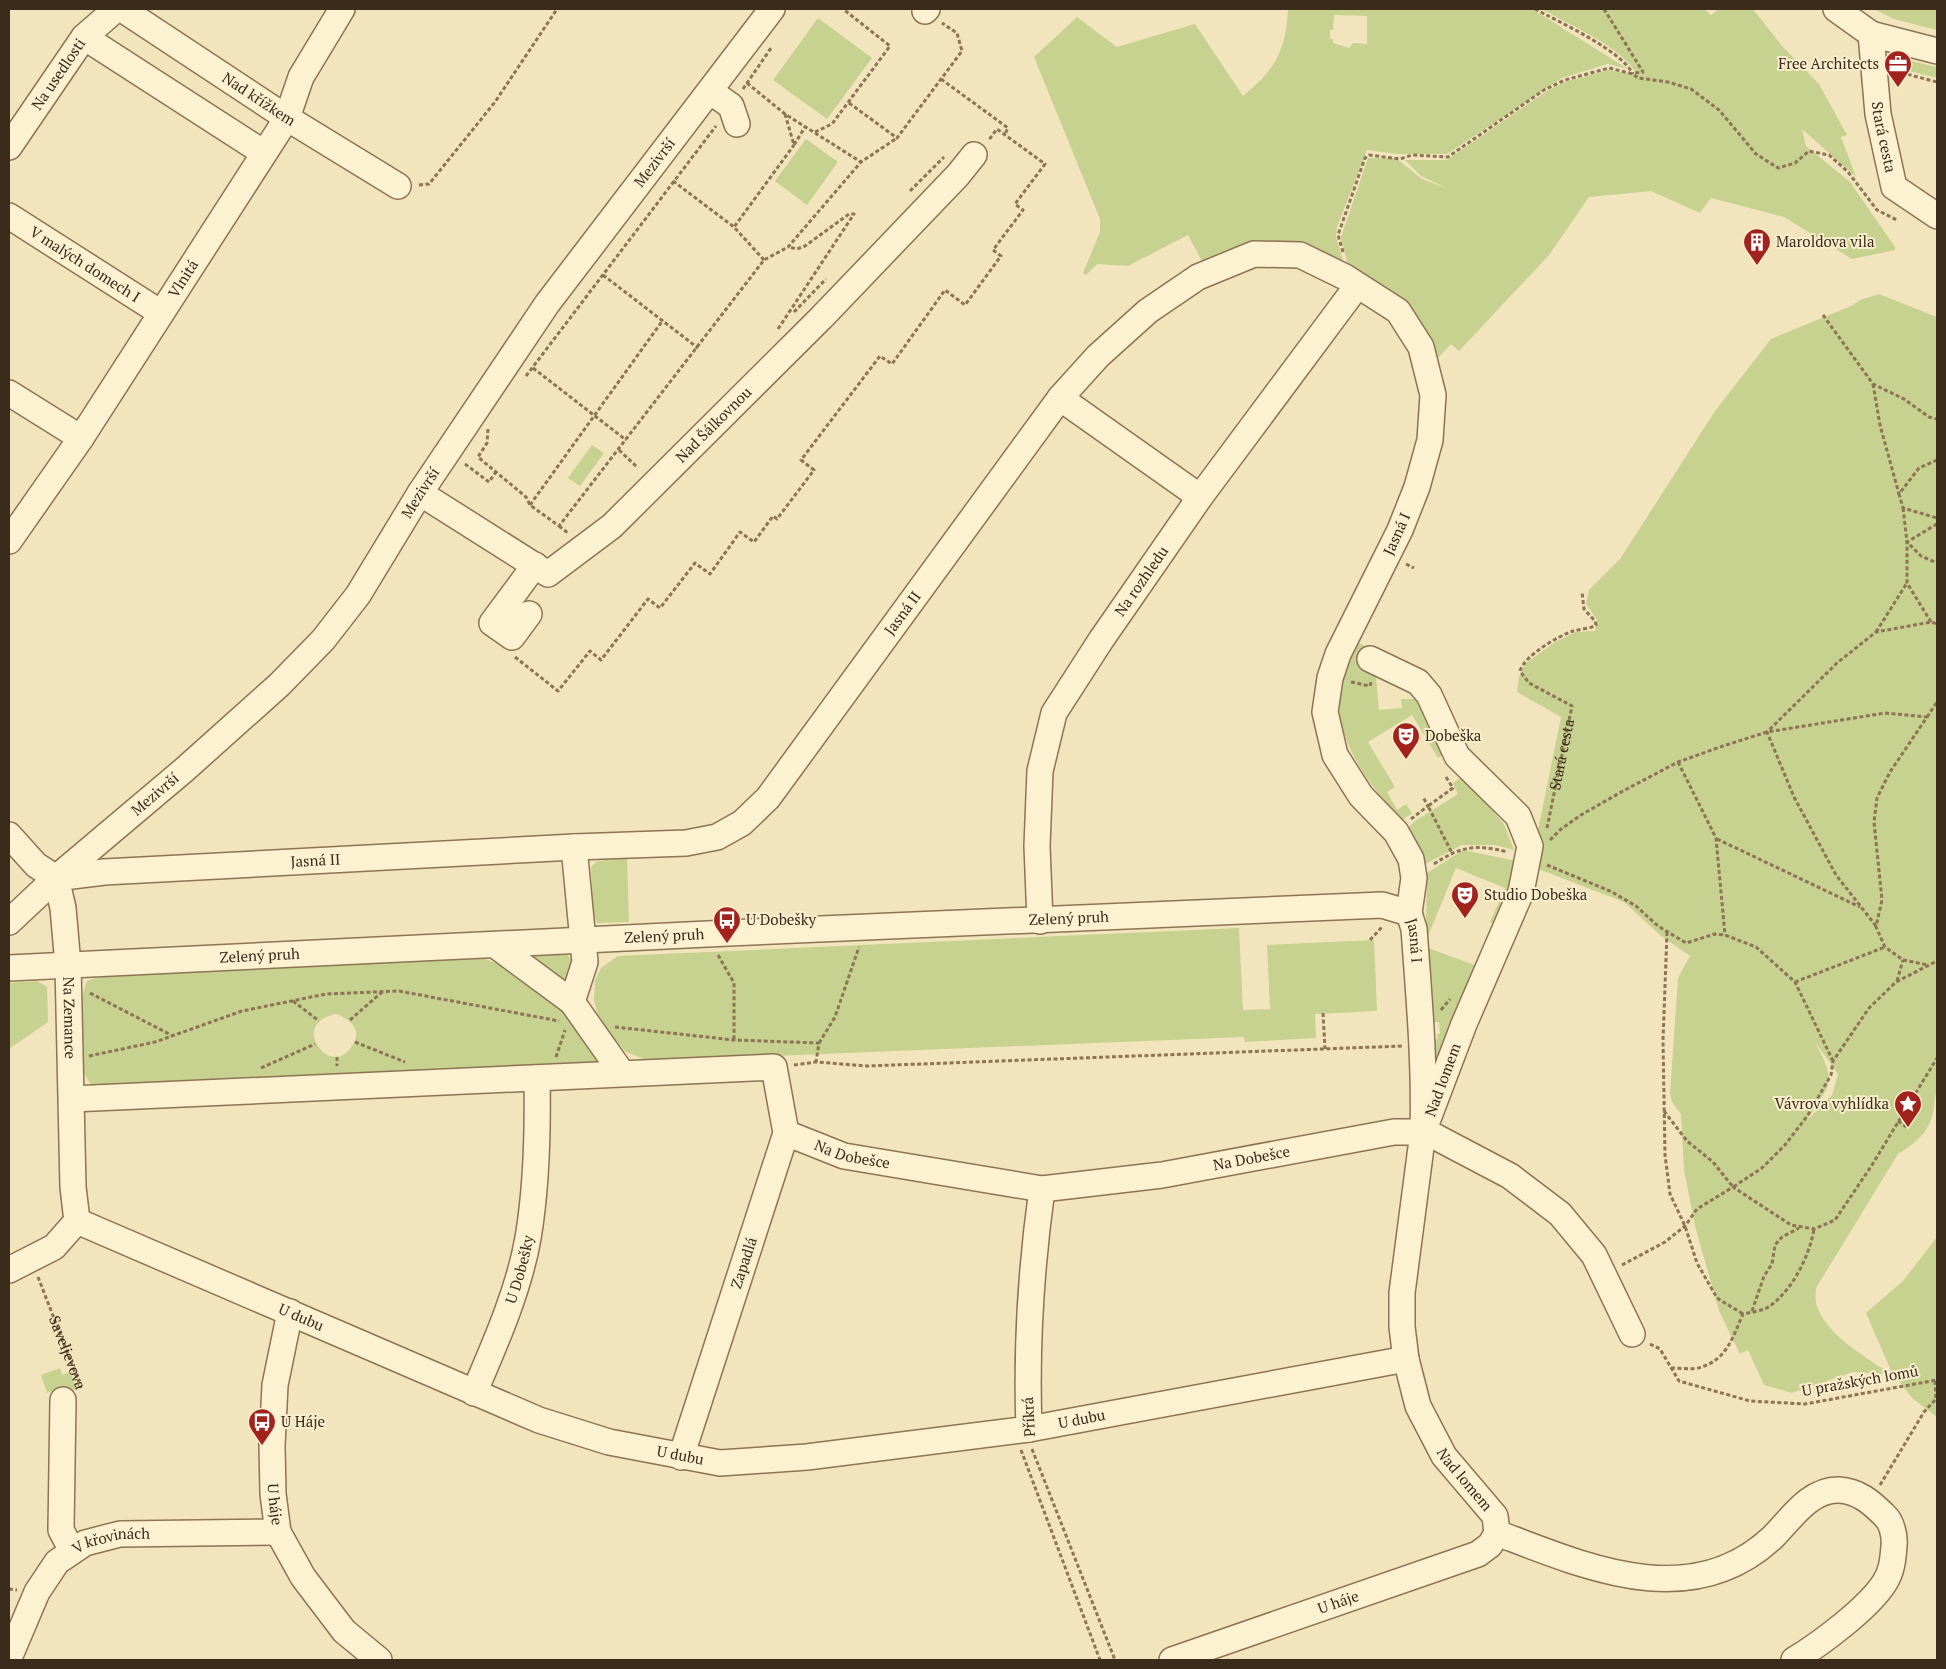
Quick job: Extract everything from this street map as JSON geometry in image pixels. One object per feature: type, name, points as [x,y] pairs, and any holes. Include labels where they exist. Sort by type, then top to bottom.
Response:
[{"type":"street","name":"Na usedlosti","points":[[9,147],[84,37],[116,9]]},
{"type":"street","name":"Nad křížkem","points":[[122,9],[287,118],[398,186]]},
{"type":"street","name":"Vlnitá","points":[[9,541],[82,438],[287,118],[300,77],[342,9]]},
{"type":"street","name":"Mezivrší","points":[[9,922],[56,878],[279,685],[323,640],[358,595],[420,493],[547,304],[772,9]]},
{"type":"street","points":[[1854,18],[1937,51]]},
{"type":"street","name":"Stará cesta","points":[[1854,18],[1894,187],[1937,216]]},
{"type":"street","points":[[84,37],[264,153]]},
{"type":"street","points":[[710,91],[730,106],[737,124]]},
{"type":"street","name":"Nad Šálkovnou","points":[[420,493],[548,574],[612,526],[822,317],[958,175],[974,154]]},
{"type":"street","name":"V malých domech I","points":[[9,216],[161,314]]},
{"type":"street","name":"Jasná I","points":[[1060,398],[1098,356],[1148,311],[1198,277],[1254,254],[1300,255],[1357,286],[1398,312],[1421,347],[1433,396],[1430,440],[1417,487],[1400,530],[1338,654],[1330,678],[1325,712],[1335,755],[1361,796],[1396,832],[1411,859],[1414,878],[1409,913],[1414,929],[1425,1085],[1423,1132]]},
{"type":"street","name":"Na rozhledu","points":[[1040,921],[1037,846],[1040,771],[1054,713],[1101,640],[1200,497],[1357,286]]},
{"type":"street","points":[[9,393],[82,438]]},
{"type":"street","points":[[1060,398],[1200,497]]},
{"type":"street","name":"Jasná II","points":[[56,878],[104,872],[574,847],[686,843],[717,837],[742,823],[768,798],[1060,398]]},
{"type":"street","points":[[529,614],[512,637],[492,624],[535,565]]},
{"type":"street","points":[[1370,659],[1418,682],[1429,695],[1457,756],[1518,816],[1535,861]]},
{"type":"street","points":[[9,836],[36,866],[56,878]]},
{"type":"street","points":[[570,1012],[585,962],[574,847]]},
{"type":"street","name":"Nad lomem","points":[[1497,1532],[1495,1516],[1444,1456],[1418,1406],[1406,1359],[1402,1327],[1402,1293],[1423,1132],[1464,1024],[1535,861]]},
{"type":"street","name":"Na Zemance","points":[[56,878],[63,908],[68,965],[74,1187],[78,1221]]},
{"type":"street","name":"Zelený pruh","points":[[9,968],[1386,905],[1409,913]]},
{"type":"street","points":[[494,945],[570,1012],[622,1073]]},
{"type":"street","name":"Zapadlá","points":[[622,1073],[774,1067],[786,1133],[681,1457]]},
{"type":"street","points":[[72,1099],[622,1073]]},
{"type":"street","name":"U Dobešky","points":[[474,1393],[503,1326],[528,1239],[546,1078]]},
{"type":"street","name":"Na Dobešce","points":[[786,1133],[844,1156],[1042,1188],[1162,1175],[1394,1132],[1423,1132],[1510,1176],[1560,1214],[1594,1255],[1632,1334]]},
{"type":"street","name":"Příkrá","points":[[1021,1430],[1027,1372],[1034,1257],[1042,1188]]},
{"type":"street","points":[[9,1270],[54,1247],[78,1221]]},
{"type":"street","name":"U dubu","points":[[78,1221],[539,1420],[609,1442],[720,1463],[807,1457],[1021,1430],[1406,1359]]},
{"type":"street","name":"U háje","points":[[290,1312],[275,1385],[272,1446],[273,1494],[278,1532],[303,1577],[344,1632],[380,1660]]},
{"type":"street","name":"Saveljevova","points":[[63,1400],[61,1530],[72,1552]]},
{"type":"street","points":[[1497,1532],[1588,1567],[1632,1576],[1677,1580],[1717,1572],[1749,1557],[1774,1536],[1791,1516],[1820,1494],[1838,1490],[1854,1493],[1870,1501],[1888,1519],[1895,1538],[1893,1563],[1886,1581],[1874,1598],[1794,1660]]},
{"type":"street","name":"V křovinách","points":[[9,1658],[37,1592],[57,1562],[85,1543],[120,1534],[278,1532]]},
{"type":"street","name":"U háje","points":[[1172,1660],[1478,1554],[1490,1546],[1497,1532]]},
{"type":"path","points":[[398,186],[429,184],[495,102],[557,9]]},
{"type":"path","points":[[815,132],[832,124],[890,46],[843,9]]},
{"type":"path","points":[[1535,9],[1606,48],[1629,66],[1633,74]]},
{"type":"path","points":[[1604,9],[1643,72],[1633,74]]},
{"type":"path","points":[[488,429],[488,443],[478,457],[526,498],[530,505],[559,526],[764,260],[788,247],[861,162],[897,138],[962,51],[957,33],[926,10]]},
{"type":"path","points":[[1340,243],[1338,235],[1365,158],[1369,155],[1400,159],[1412,155],[1448,157],[1544,90],[1566,80],[1609,68],[1633,74],[1638,78],[1668,82],[1691,89],[1719,110],[1756,154],[1778,168],[1795,163],[1809,151],[1828,154],[1848,172],[1876,210],[1897,220]]},
{"type":"path","points":[[511,655],[558,691],[590,651],[601,660],[648,599],[660,608],[695,563],[710,574],[740,532],[754,542],[772,516],[778,520],[814,470],[801,460],[880,356],[892,364],[945,290],[965,305],[1001,256],[993,250],[1023,210],[1015,204],[1045,164],[1004,134],[1008,128],[941,79]]},
{"type":"path","points":[[747,83],[785,114],[861,162]]},
{"type":"path","points":[[849,103],[897,138]]},
{"type":"path","points":[[785,114],[794,145]]},
{"type":"path","points":[[734,227],[805,127]]},
{"type":"path","points":[[904,198],[936,162],[944,156]]},
{"type":"path","points":[[673,181],[734,227],[764,260]]},
{"type":"path","points":[[530,372],[669,186]]},
{"type":"path","points":[[777,329],[854,214],[849,214],[805,246],[797,249],[788,247]]},
{"type":"path","points":[[602,275],[698,348]]},
{"type":"path","points":[[771,336],[830,275]]},
{"type":"path","points":[[1822,314],[1872,384],[1880,425],[1903,508],[1907,542],[1907,582],[1931,622]]},
{"type":"path","points":[[530,505],[662,320]]},
{"type":"path","points":[[533,368],[626,440]]},
{"type":"path","points":[[1872,384],[1904,399],[1929,417],[1937,419]]},
{"type":"path","points":[[619,450],[638,468],[645,462]]},
{"type":"path","points":[[1899,494],[1919,468],[1937,460]]},
{"type":"path","points":[[464,464],[489,482],[496,472]]},
{"type":"path","points":[[1903,508],[1937,518]]},
{"type":"path","points":[[1907,542],[1937,524]]},
{"type":"path","points":[[1907,542],[1921,556],[1937,563]]},
{"type":"path","points":[[1767,732],[1837,663],[1876,632],[1907,582]]},
{"type":"path","name":"Stará cesta","points":[[1546,833],[1572,706],[1529,682],[1522,677],[1520,669],[1528,658],[1554,641],[1571,632],[1596,625],[1584,609],[1582,592]]},
{"type":"path","points":[[1876,632],[1931,622],[1937,624]]},
{"type":"path","points":[[1876,927],[1882,900],[1874,822],[1877,798],[1890,772],[1937,702]]},
{"type":"path","points":[[1549,842],[1561,829],[1581,815],[1678,762],[1767,732],[1886,713],[1927,717]]},
{"type":"path","points":[[1767,732],[1794,797],[1836,875],[1876,927],[1885,947],[1903,960],[1928,965]]},
{"type":"path","points":[[1678,762],[1716,838],[1725,935]]},
{"type":"path","points":[[1407,822],[1453,788],[1443,773]]},
{"type":"path","points":[[1423,797],[1452,853]]},
{"type":"path","points":[[1716,838],[1860,907]]},
{"type":"path","points":[[1430,868],[1464,847],[1495,849],[1535,861],[1612,892],[1636,906],[1667,932],[1686,943],[1715,934],[1725,935],[1756,947],[1795,982],[1834,1061]]},
{"type":"path","points":[[1370,940],[1383,926]]},
{"type":"path","points":[[819,1043],[834,1017],[865,928]]},
{"type":"path","points":[[1667,932],[1663,1040],[1666,1155],[1670,1194],[1685,1226],[1698,1263],[1717,1298],[1743,1314],[1768,1308],[1788,1287],[1810,1251],[1814,1229]]},
{"type":"path","points":[[714,947],[734,983],[734,1040]]},
{"type":"path","points":[[1795,982],[1885,947]]},
{"type":"path","points":[[1896,982],[1903,960]]},
{"type":"path","points":[[1603,1273],[1665,1242],[1685,1226],[1698,1209],[1762,1168],[1785,1144],[1808,1115],[1831,1075],[1834,1061],[1869,1008],[1896,982],[1937,962]]},
{"type":"path","points":[[86,992],[171,1036]]},
{"type":"path","points":[[70,1060],[118,1052],[242,1011],[326,994],[383,992],[350,1020]]},
{"type":"path","points":[[293,1000],[319,1021]]},
{"type":"path","points":[[546,1078],[570,1012]]},
{"type":"path","points":[[1323,1013],[1325,1049]]},
{"type":"path","points":[[816,1062],[868,1066],[1422,1045]]},
{"type":"path","points":[[1664,1111],[1687,1141],[1713,1162],[1733,1187],[1768,1212],[1791,1225],[1814,1229],[1835,1220],[1872,1165],[1937,1058]]},
{"type":"path","points":[[1898,1121],[1908,1128]]},
{"type":"path","points":[[1752,1312],[1764,1276],[1772,1264],[1776,1245],[1782,1237],[1801,1227]]},
{"type":"path","name":"Saveljevova","points":[[31,1260],[84,1393],[63,1400]]},
{"type":"path","points":[[1671,1368],[1701,1367],[1723,1355],[1731,1344],[1743,1314]]},
{"type":"path","name":"U pražských lomů","points":[[1632,1334],[1660,1349],[1678,1381],[1750,1401],[1805,1404],[1936,1380]]},
{"type":"path","points":[[1870,1501],[1924,1412],[1936,1400],[1936,1380]]},
{"type":"path","points":[[1021,1430],[1100,1660]]},
{"type":"path","name":"Příkrá","points":[[1021,1430],[1029,1443],[1115,1660]]},
{"type":"green space","points":[[1288,9],[1532,9],[1628,69],[1608,64],[1562,78],[1447,154],[1397,154],[1367,150],[1337,227],[1336,237],[1344,264],[1306,245],[1274,241],[1242,249],[1204,265],[1188,235],[1128,266],[1097,264],[1086,275],[1083,273],[1100,232],[1100,219],[1034,57],[1077,17],[1117,47],[1195,24],[1243,96],[1271,68],[1285,37]],"holes":[[[1334,15],[1367,16],[1367,44],[1353,43],[1349,48],[1333,43],[1333,39],[1330,39]]]},
{"type":"green space","points":[[1542,9],[1704,9],[1711,15],[1719,9],[1753,9],[1782,46],[1819,84],[1847,135],[1841,137],[1856,177],[1802,129],[1806,146],[1850,182],[1895,247],[1895,250],[1852,259],[1784,217],[1711,198],[1700,213],[1651,191],[1589,197],[1549,255],[1459,351],[1451,344],[1438,358],[1430,337],[1348,266],[1341,237],[1368,158],[1396,158],[1422,179],[1448,189],[1421,176],[1405,160],[1447,160],[1547,91],[1565,82],[1608,70],[1637,75],[1620,55],[1608,46]]},
{"type":"green space","points":[[1874,9],[1937,9],[1937,30],[1894,19]]},
{"type":"green space","points":[[818,18],[872,58],[827,119],[773,80]]},
{"type":"green space","points":[[1894,57],[1937,67],[1937,78],[1897,68],[1891,62]]},
{"type":"green space","points":[[806,139],[838,162],[807,205],[775,181]]},
{"type":"green space","points":[[1879,294],[1937,317],[1937,1090],[1933,1113],[1928,1126],[1915,1142],[1898,1154],[1816,1288],[1816,1303],[1828,1325],[1848,1345],[1893,1375],[1853,1372],[1792,1393],[1764,1385],[1748,1350],[1740,1354],[1719,1311],[1695,1226],[1684,1170],[1681,1114],[1672,1102],[1670,1094],[1678,978],[1690,956],[1660,935],[1624,902],[1541,870],[1533,855],[1561,717],[1517,692],[1519,677],[1525,664],[1555,642],[1576,632],[1595,631],[1597,620],[1586,604],[1589,590],[1620,559],[1715,411],[1771,339],[1851,306],[1860,300]],"holes":[[[1815,1042],[1838,1074],[1832,1095],[1807,1120],[1826,1090],[1829,1076],[1827,1067]]]},
{"type":"green space","points":[[592,445],[604,453],[580,486],[568,478]]},
{"type":"green space","points":[[1355,641],[1367,647],[1358,667],[1376,677],[1379,710],[1402,708],[1401,699],[1418,699],[1447,752],[1438,758],[1412,715],[1368,742],[1395,787],[1387,792],[1397,810],[1406,804],[1412,813],[1401,821],[1375,790],[1364,773],[1346,737],[1341,718],[1339,698],[1342,677]]},
{"type":"green space","points":[[1462,777],[1504,824],[1514,850],[1495,845],[1462,845],[1425,864],[1408,828],[1415,821],[1458,794],[1453,783]]},
{"type":"green space","points":[[1463,850],[1521,862],[1497,926],[1490,922],[1505,888],[1456,868],[1426,941],[1427,873]]},
{"type":"green space","points":[[627,858],[629,922],[597,923],[593,916],[591,867],[597,861]]},
{"type":"green space","points":[[1239,928],[1243,1010],[1270,1009],[1267,945],[1374,940],[1377,1011],[1315,1014],[1316,1038],[1245,1042],[1244,1037],[649,1061],[626,1052],[608,1032],[597,1012],[594,1000],[595,980],[601,968],[618,956]]},
{"type":"green space","points":[[1428,948],[1480,967],[1436,1064],[1434,1040],[1438,1039],[1437,1034],[1440,1034],[1439,1022],[1434,1022],[1432,1016]]},
{"type":"green space","points":[[566,953],[574,963],[569,978],[564,983],[529,956]]},
{"type":"green space","points":[[471,954],[521,976],[555,1000],[568,1015],[598,1059],[592,1066],[93,1088],[84,1073],[81,1000],[87,981],[102,976]],"holes":[[[337,1014],[352,1024],[355,1028],[356,1037],[350,1049],[341,1056],[332,1056],[324,1052],[317,1045],[314,1036],[315,1027],[323,1019]]]},
{"type":"green space","points":[[37,981],[47,987],[48,1022],[9,1049],[9,983]]},
{"type":"green space","points":[[1937,1237],[1937,1417],[1912,1398],[1894,1375],[1866,1313],[1903,1281]]},
{"type":"green space","points":[[60,1368],[62,1375],[70,1372],[77,1389],[55,1397],[56,1390],[47,1393],[41,1375]]},
{"type":"place","name":"Free Architects","points":[[1898,88]]},
{"type":"place","name":"Maroldova vila","points":[[1757,266]]},
{"type":"place","name":"Dobeška","points":[[1406,760]]},
{"type":"place","name":"Studio Dobeška","points":[[1465,919]]},
{"type":"place","name":"U Dobešky","points":[[727,944]]},
{"type":"place","name":"Vávrova vyhlídka","points":[[1908,1128]]},
{"type":"place","name":"U Háje","points":[[262,1446]]}]
